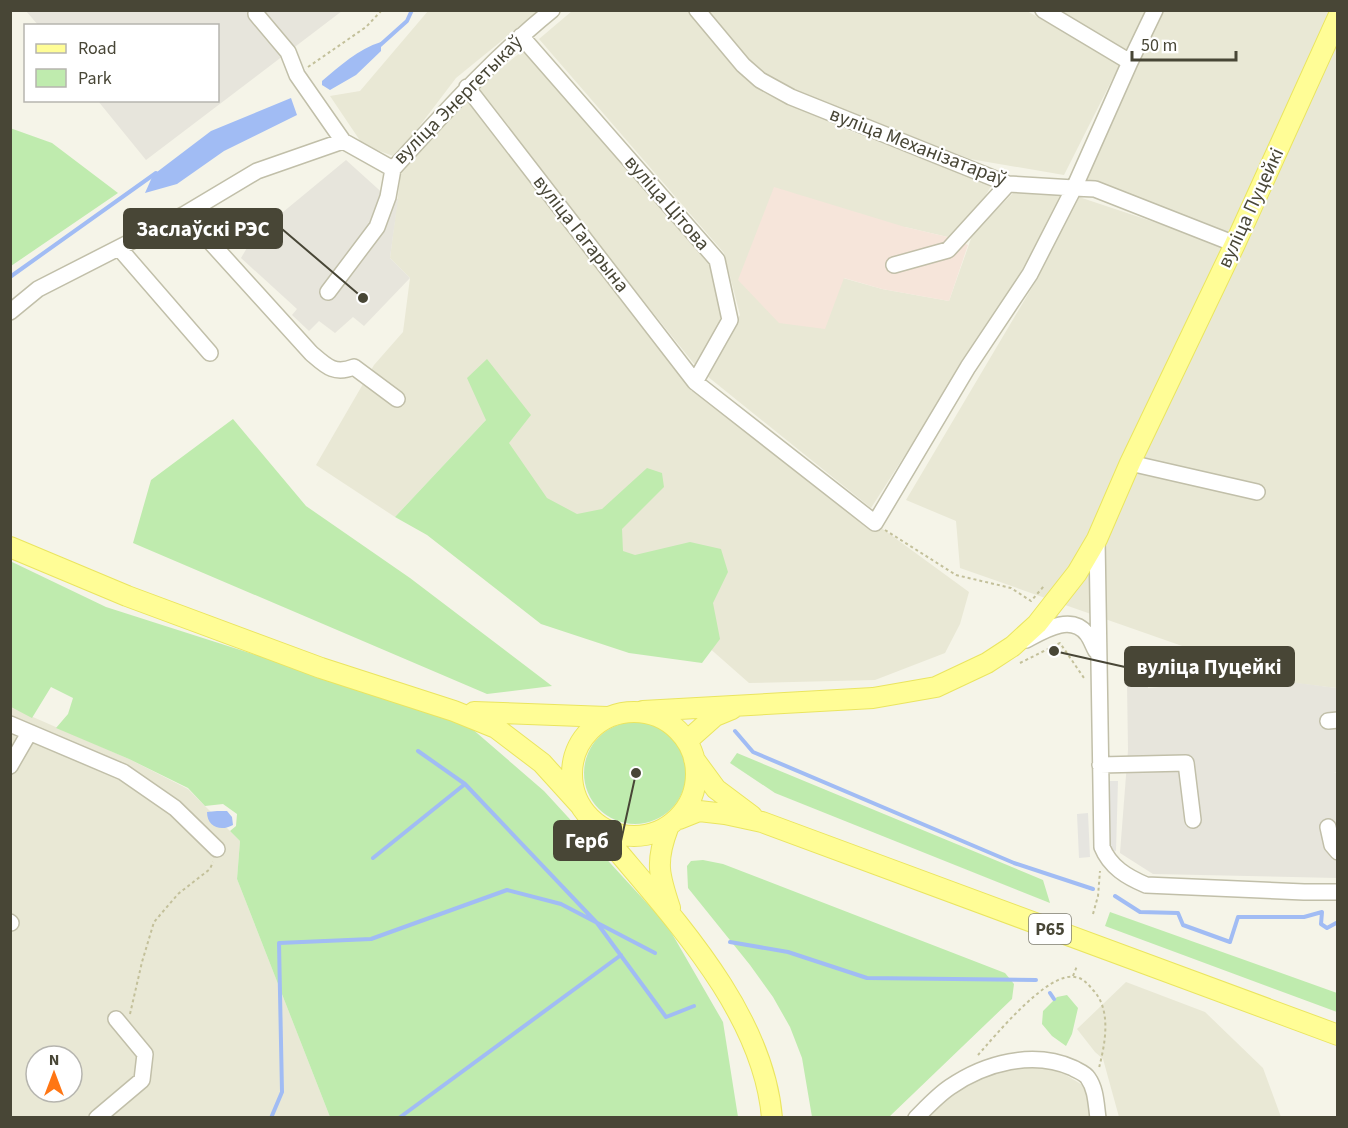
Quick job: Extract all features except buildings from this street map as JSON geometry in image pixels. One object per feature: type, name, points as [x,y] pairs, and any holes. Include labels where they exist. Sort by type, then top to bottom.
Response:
[{"type":"main road","name":"вуліца Пуцейкі","points":[[643,711],[873,698],[936,687],[987,663],[1016,655],[1077,573],[1097,539],[1130,463],[1332,44],[1338,17]]},
{"type":"main road","points":[[10,547],[156,607],[321,668],[454,711],[496,728],[542,763],[584,810]]},
{"type":"main road","name":"вуліца Пуцейкі","points":[[688,740],[715,716],[741,705]]},
{"type":"main road","points":[[454,711],[607,717],[625,712],[643,711]]},
{"type":"main road","name":"Р65","points":[[643,711],[661,716],[676,726],[688,740],[694,759],[694,791],[690,806],[673,824],[661,845],[659,874],[673,919]]},
{"type":"main road","name":"Р65","points":[[607,717],[593,727],[582,740],[574,756],[572,773],[574,790],[584,810],[673,919],[734,1004],[762,1064],[772,1118]]},
{"type":"main road","name":"Р65","points":[[694,759],[716,789],[762,822]]},
{"type":"main road","name":"Р65","points":[[584,810],[600,826],[616,834],[633,837],[651,835],[699,811],[762,822],[1338,1035]]},
{"type":"street","name":"вуліца Энергетыкаў","points":[[343,141],[393,169],[467,87],[552,10]]},
{"type":"street","name":"вуліца Механізатараў","points":[[697,10],[743,64],[760,80],[834,116],[1008,184],[1095,189],[1235,244]]},
{"type":"street","points":[[1043,10],[1130,62]]},
{"type":"street","points":[[694,382],[875,523],[968,367],[1030,274],[1074,188],[1155,10]]},
{"type":"street","points":[[10,312],[38,289],[185,214],[257,171],[343,141],[297,75],[288,52],[256,14]]},
{"type":"street","name":"вуліца Цітова","points":[[521,36],[717,260],[730,320],[694,382]]},
{"type":"street","name":"вуліца Гагарына","points":[[467,87],[694,382]]},
{"type":"street","points":[[328,292],[377,227],[393,169]]},
{"type":"street","points":[[894,265],[948,250],[1008,184]]},
{"type":"street","points":[[185,214],[311,353],[328,367],[343,371],[354,367],[397,399]]},
{"type":"street","points":[[119,248],[210,353]]},
{"type":"street","points":[[1130,463],[1257,492]]},
{"type":"street","points":[[1097,539],[1102,847],[1105,856],[1129,878],[1146,885],[1338,892]]},
{"type":"street","points":[[1016,655],[1050,628],[1071,624],[1080,627],[1087,634],[1098,654]]},
{"type":"street","points":[[10,724],[123,771],[175,808],[217,849]]},
{"type":"street","points":[[10,766],[29,733]]},
{"type":"street","points":[[1100,765],[1185,763],[1192,820]]},
{"type":"street","points":[[1328,827],[1332,845],[1338,852]]},
{"type":"street","points":[[97,1118],[142,1080],[145,1054],[116,1019]]},
{"type":"street","points":[[916,1118],[950,1087],[984,1069],[1009,1061],[1039,1060],[1062,1064],[1086,1075],[1094,1089],[1098,1118]]},
{"type":"path","points":[[297,75],[366,27],[382,10]]},
{"type":"path","points":[[875,523],[956,575],[1011,588],[1027,598]]},
{"type":"path","points":[[1016,655],[1060,643],[1086,682],[1099,681]]},
{"type":"path","points":[[1093,914],[1098,896],[1102,847]]},
{"type":"path","points":[[126,1031],[154,922],[178,894],[210,869],[217,849]]},
{"type":"path","points":[[1073,976],[1077,966]]},
{"type":"path","points":[[971,1062],[1038,992],[1056,981],[1073,976],[1083,979],[1093,989],[1101,999],[1105,1011],[1103,1050],[1094,1089]]},
{"type":"shaded area","points":[[26,11],[342,11],[146,160],[99,102],[219,102],[219,24],[37,24]]},
{"type":"shaded area","points":[[428,11],[538,11],[456,78],[396,157],[363,145],[330,96],[360,91]]},
{"type":"shaded area","points":[[572,11],[692,11],[742,72],[843,128],[991,186],[974,216],[952,238],[905,227],[843,278],[882,289],[949,301],[973,233],[1014,192],[1062,195],[1025,268],[871,508],[707,376],[740,315],[724,253],[539,39]]},
{"type":"shaded area","points":[[701,11],[1027,11],[1120,64],[1064,175],[970,159],[782,85],[740,60]]},
{"type":"shaded area","points":[[1061,11],[1333,11],[1230,233],[1091,184],[1080,175],[1130,62]]},
{"type":"shaded area","points":[[1337,38],[1337,688],[1285,682],[960,568],[956,521],[906,500],[1037,279],[1076,196],[1238,250]]},
{"type":"shaded area","points":[[526,48],[712,263],[723,318],[695,365],[474,90]]},
{"type":"shaded area","points":[[463,96],[691,389],[969,592],[960,624],[945,653],[875,680],[749,683],[529,489],[486,420],[395,517],[316,465],[374,365],[403,332],[410,278],[390,258],[401,171]]},
{"type":"shaded area","points":[[346,160],[387,197],[398,199],[390,258],[410,278],[364,326],[353,317],[335,333],[319,321],[309,331],[292,315],[297,309],[241,258],[254,236]]},
{"type":"shaded area","points":[[774,187],[905,227],[952,238],[968,245],[949,301],[882,289],[844,278],[825,329],[779,323],[738,280]]},
{"type":"shaded area","points":[[1210,674],[1337,688],[1338,772],[1334,773],[1338,773],[1337,878],[1153,874],[1120,853],[1128,750],[1127,683],[1148,684],[1148,688],[1209,683]]},
{"type":"shaded area","points":[[10,707],[129,759],[188,789],[240,841],[237,879],[330,1117],[11,1117]]},
{"type":"shaded area","points":[[1107,781],[1118,781],[1116,851],[1106,850]]},
{"type":"shaded area","points":[[1088,813],[1090,857],[1079,858],[1077,814]]},
{"type":"shaded area","points":[[1126,982],[1205,1012],[1263,1068],[1281,1117],[1119,1117],[1103,1059],[1077,1029]]},
{"type":"shaded area","points":[[1049,1065],[1086,1087],[1091,1117],[923,1118],[952,1088],[1010,1068]]},
{"type":"green space","points":[[10,128],[52,143],[118,193],[11,266]]},
{"type":"green space","points":[[487,359],[531,415],[509,443],[547,498],[577,514],[602,509],[647,468],[662,473],[664,487],[622,529],[623,551],[635,555],[690,542],[721,549],[728,572],[713,603],[720,639],[702,663],[629,653],[541,624],[427,535],[395,517],[486,420],[467,378]]},
{"type":"green space","points":[[233,419],[306,506],[410,578],[552,686],[487,694],[133,543],[151,480]]},
{"type":"green space","points":[[10,561],[106,607],[463,721],[544,791],[667,925],[723,1022],[738,1117],[330,1117],[237,879],[240,841],[230,831],[236,826],[237,814],[223,804],[205,806],[188,788],[129,759],[56,728],[68,714],[73,698],[51,687],[32,718],[11,707]]},
{"type":"green space","points":[[635,722],[664,730],[678,744],[686,773],[678,802],[664,816],[635,824],[606,816],[592,802],[584,773],[592,744],[606,730]]},
{"type":"green space","points":[[737,753],[1043,880],[1050,903],[775,793],[730,763]]},
{"type":"green space","points":[[703,860],[723,864],[1005,973],[1014,984],[1012,999],[889,1117],[812,1117],[802,1058],[790,1027],[773,997],[750,965],[688,888],[687,866],[691,861]]},
{"type":"green space","points":[[1110,912],[1337,993],[1337,1012],[1105,926]]},
{"type":"green space","points":[[1067,995],[1078,1008],[1072,1034],[1066,1046],[1052,1036],[1042,1024],[1043,1011],[1057,997]]},
{"type":"water","points":[[381,42],[381,51],[356,75],[330,90],[322,85],[322,81],[350,58]]},
{"type":"water","points":[[291,98],[297,115],[224,151],[177,184],[145,193],[153,175],[211,131]]},
{"type":"water","points":[[227,811],[232,817],[233,825],[220,828],[212,825],[207,812]]},
{"type":"waterway","points":[[378,47],[407,21],[412,10]]},
{"type":"waterway","points":[[10,277],[156,173]]},
{"type":"waterway","points":[[735,731],[753,752],[1014,863],[1093,889]]},
{"type":"waterway","points":[[373,858],[465,784],[418,751]]},
{"type":"waterway","points":[[465,784],[597,923],[666,1017],[694,1006]]},
{"type":"waterway","points":[[271,1118],[282,1092],[279,943],[371,939],[507,890],[561,904],[655,953]]},
{"type":"waterway","points":[[1115,896],[1140,912],[1178,913],[1183,925],[1230,942],[1238,917],[1304,917],[1322,912],[1321,924],[1327,928],[1338,922]]},
{"type":"waterway","points":[[730,942],[788,952],[867,978],[1036,980]]},
{"type":"waterway","points":[[399,1118],[621,955]]},
{"type":"waterway","points":[[1050,993],[1054,999]]},
{"type":"place","name":"Заслаўскі РЭС","points":[[363,298]]},
{"type":"place","name":"вуліца Пуцейкі","points":[[1054,651]]},
{"type":"place","name":"Герб","points":[[636,773]]}]
